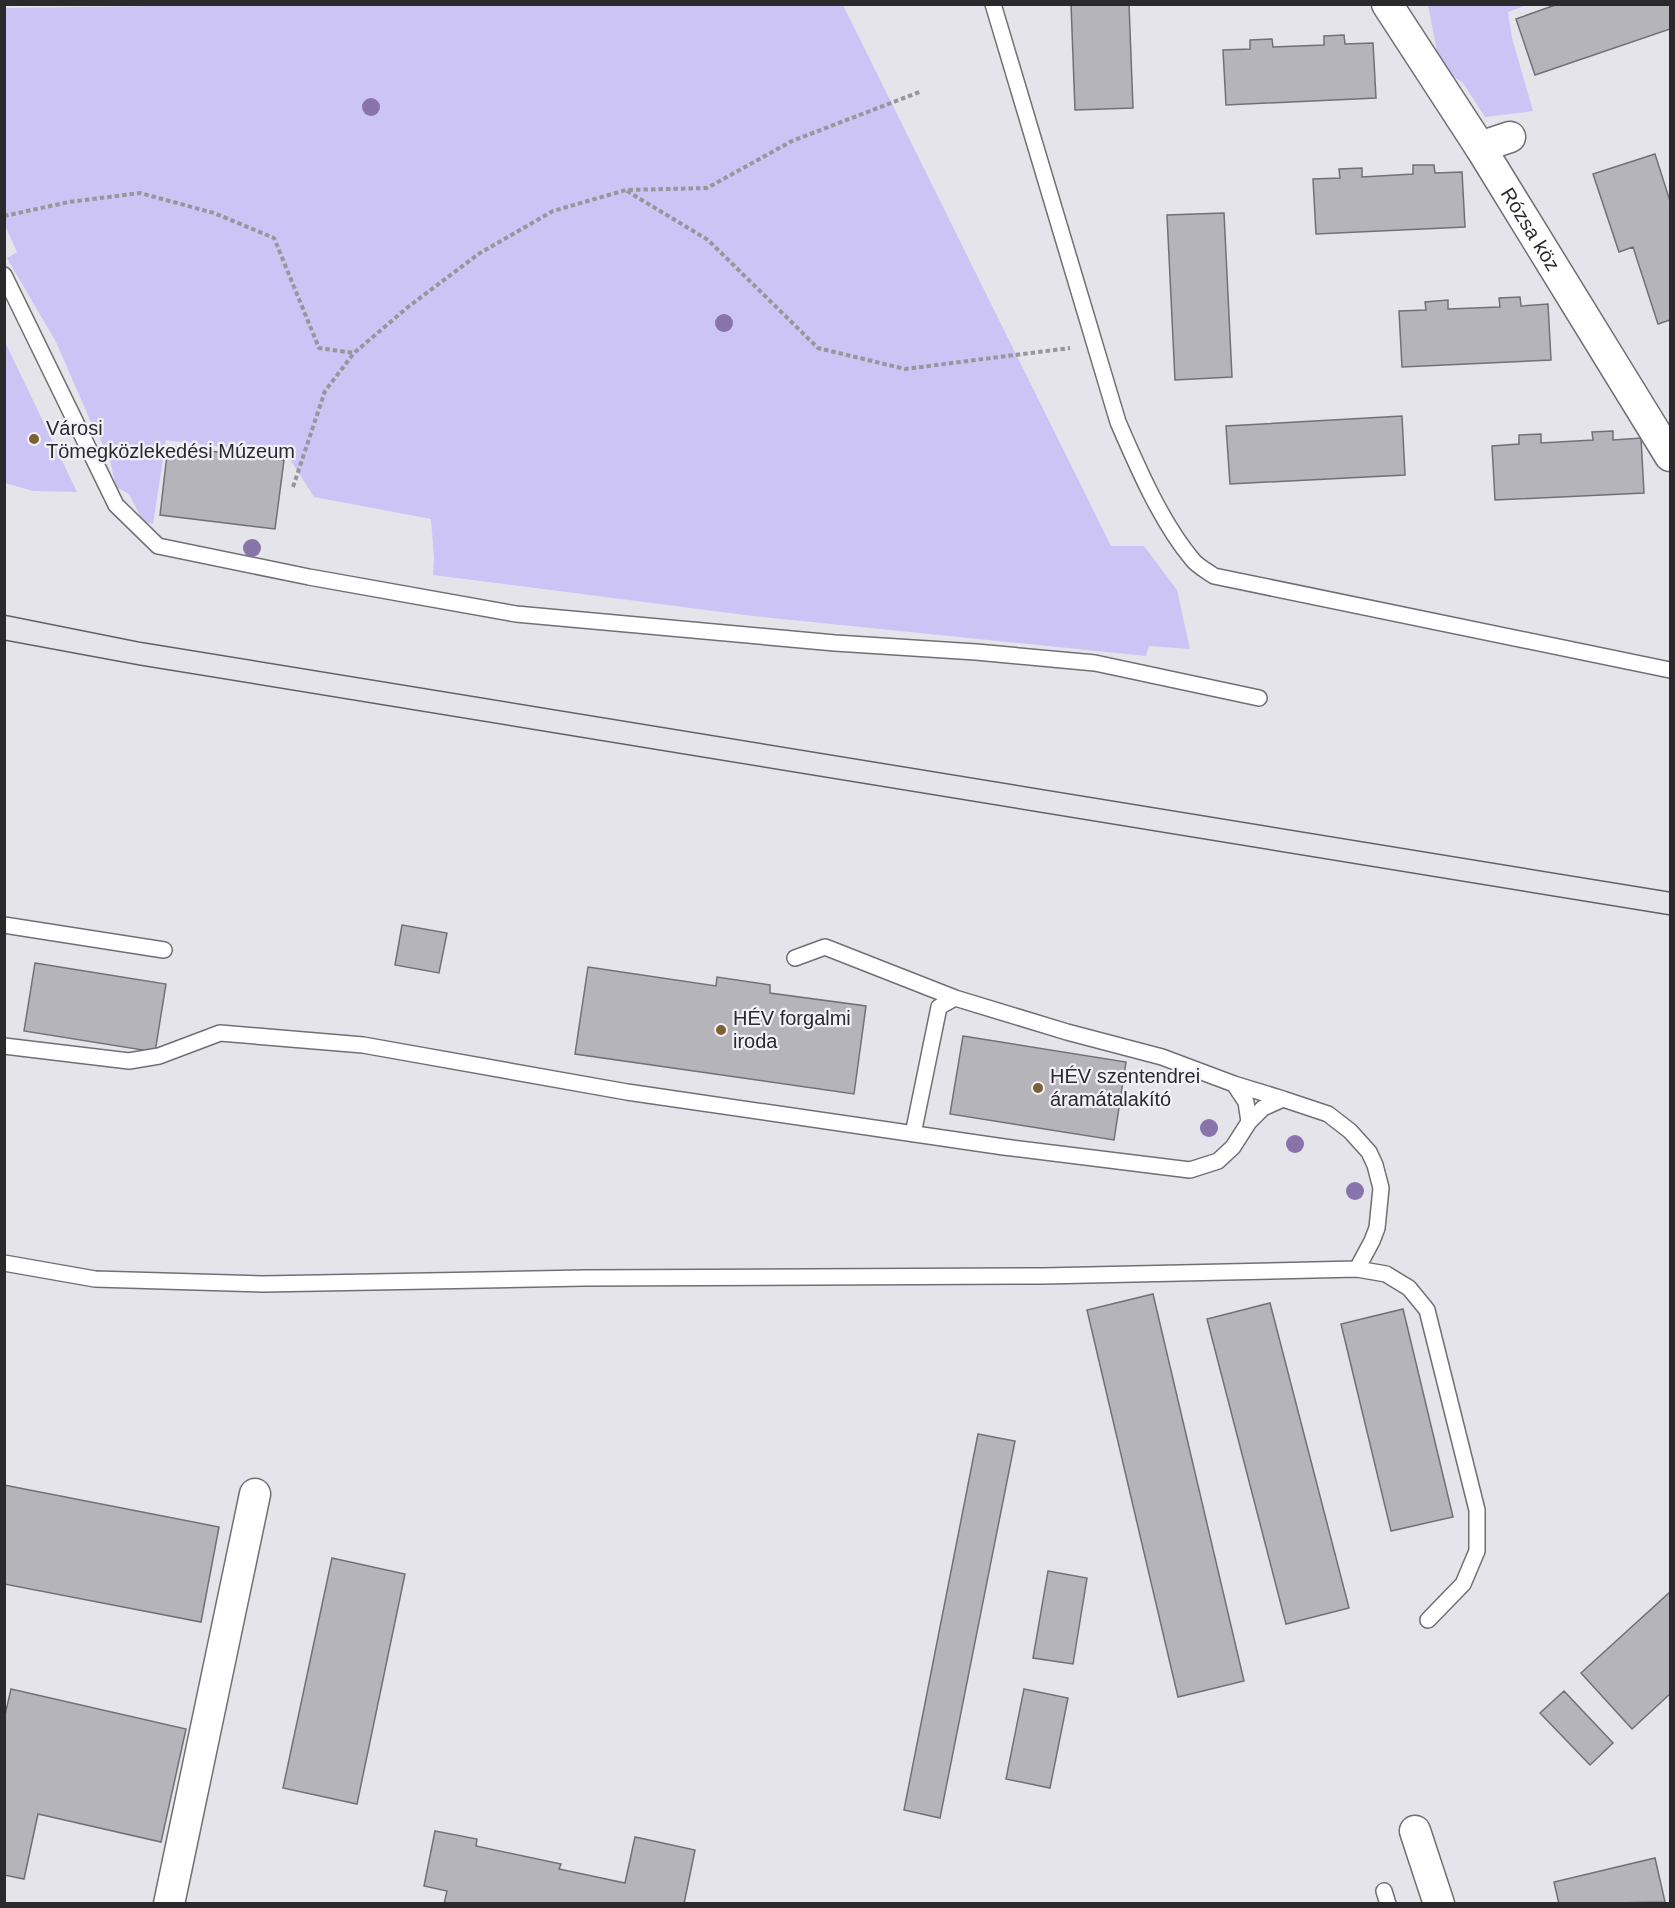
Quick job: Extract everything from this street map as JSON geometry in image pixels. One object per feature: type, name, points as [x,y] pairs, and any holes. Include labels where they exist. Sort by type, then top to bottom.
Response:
[{"type":"street","name":"Rózsa köz","points":[[1387,4],[1480,147],[1671,456]]},
{"type":"street","points":[[1480,147],[1510,137]]},
{"type":"street","points":[[169,1904],[255,1494]]},
{"type":"street","points":[[1415,1831],[1438,1904]]},
{"type":"lane","points":[[993,4],[1118,422],[1137,467],[1171,529],[1193,561],[1214,576],[1671,670]]},
{"type":"lane","points":[[4,275],[116,505],[158,546],[309,577],[516,614],[835,643],[976,652],[1095,663],[1259,698]]},
{"type":"lane","points":[[4,925],[165,950]]},
{"type":"lane","points":[[795,958],[825,947],[954,998],[1162,1058],[1328,1114],[1369,1152],[1381,1188],[1377,1228],[1357,1269]]},
{"type":"lane","points":[[913,1134],[939,1007],[954,998]]},
{"type":"lane","points":[[4,1046],[129,1061],[159,1056],[220,1033],[363,1045],[627,1092],[913,1134],[1190,1170],[1218,1161],[1233,1147],[1263,1108],[1283,1099]]},
{"type":"lane","points":[[1234,1084],[1246,1102],[1250,1122]]},
{"type":"lane","points":[[4,1263],[95,1279],[263,1284],[584,1278],[1043,1276],[1357,1269],[1386,1274],[1409,1288],[1427,1310],[1477,1510],[1477,1551],[1463,1584],[1428,1620]]},
{"type":"path","points":[[293,487],[325,392],[354,352],[408,307],[480,253],[553,211],[626,190],[707,188],[792,141],[922,91]]},
{"type":"path","points":[[626,190],[708,240],[818,348],[905,369],[1095,344]]},
{"type":"path","points":[[4,216],[69,202],[140,193],[214,213],[274,238],[320,348],[354,352]]},
{"type":"shaded area","points":[[286,4],[843,5],[1111,546],[1144,546],[1177,590],[1190,649],[1149,646],[1146,656],[753,616],[433,575],[431,519],[314,497],[288,456],[166,440],[153,524],[143,521],[129,494],[116,487],[109,456],[90,420],[56,342],[7,258],[17,252],[4,223],[5,8]]},
{"type":"shaded area","points":[[1428,5],[1527,5],[1508,12],[1512,38],[1533,111],[1485,117],[1463,83],[1440,67]]},
{"type":"shaded area","points":[[5,342],[77,492],[33,491],[5,483]]},
{"type":"building","points":[[1071,4],[1129,4],[1133,108],[1075,110]]},
{"type":"building","points":[[1558,4],[1670,4],[1670,29],[1535,75],[1516,19]]},
{"type":"building","points":[[1344,35],[1345,44],[1373,43],[1376,98],[1226,105],[1223,50],[1250,49],[1250,40],[1272,39],[1273,47],[1324,45],[1324,36]]},
{"type":"building","points":[[1655,154],[1670,201],[1670,320],[1658,324],[1633,247],[1619,252],[1593,174]]},
{"type":"building","points":[[1413,165],[1434,165],[1435,173],[1462,172],[1465,227],[1316,234],[1313,179],[1340,178],[1339,169],[1362,168],[1362,177],[1413,174]]},
{"type":"building","points":[[1224,213],[1232,377],[1175,380],[1167,215]]},
{"type":"building","points":[[1520,297],[1521,306],[1548,304],[1551,360],[1402,367],[1399,311],[1426,310],[1425,302],[1448,300],[1448,309],[1500,307],[1499,298]]},
{"type":"building","points":[[1402,416],[1405,475],[1230,484],[1226,426]]},
{"type":"building","points":[[1613,431],[1613,440],[1641,438],[1644,493],[1495,500],[1492,446],[1519,444],[1519,435],[1541,434],[1541,443],[1593,440],[1592,432]]},
{"type":"building","points":[[168,446],[284,460],[275,529],[160,515]]},
{"type":"building","points":[[402,925],[447,933],[439,973],[395,965]]},
{"type":"building","points":[[35,963],[166,984],[155,1052],[24,1031]]},
{"type":"building","name":"HÉV forgalmi iroda","points":[[588,967],[716,986],[717,977],[770,985],[770,993],[866,1006],[854,1094],[575,1054]]},
{"type":"building","name":"HÉV szentendrei áramátalakító","points":[[963,1036],[1126,1062],[1114,1140],[950,1114]]},
{"type":"building","points":[[1153,1294],[1244,1681],[1178,1697],[1087,1310]]},
{"type":"building","points":[[1270,1303],[1349,1608],[1286,1624],[1207,1319]]},
{"type":"building","points":[[1403,1309],[1453,1517],[1391,1531],[1341,1324]]},
{"type":"building","points":[[978,1434],[1015,1441],[940,1818],[904,1810]]},
{"type":"building","points":[[4,1485],[219,1527],[201,1622],[4,1584]]},
{"type":"building","points":[[332,1558],[405,1574],[357,1804],[283,1788]]},
{"type":"building","points":[[1048,1571],[1087,1578],[1073,1664],[1033,1658]]},
{"type":"building","points":[[1670,1592],[1670,1694],[1632,1729],[1581,1673]]},
{"type":"building","points":[[11,1689],[186,1729],[161,1842],[38,1814],[24,1879],[4,1875],[4,1719]]},
{"type":"building","points":[[1024,1689],[1068,1698],[1050,1788],[1006,1779]]},
{"type":"building","points":[[1564,1691],[1613,1743],[1590,1765],[1540,1713]]},
{"type":"building","points":[[435,1831],[477,1839],[476,1846],[561,1864],[559,1869],[625,1883],[635,1837],[695,1850],[684,1904],[444,1904],[447,1891],[424,1886]]},
{"type":"building","points":[[1655,1858],[1665,1902],[1559,1904],[1554,1882]]},
{"type":"tram line","points":[[4,615],[139,642],[1670,892]]},
{"type":"tram line","points":[[4,640],[139,665],[1670,915]]},
{"type":"place","name":"Városi Tömegközlekedési Múzeum","points":[[34,439]]},
{"type":"place","name":"HÉV forgalmi iroda","points":[[721,1030]]},
{"type":"place","name":"HÉV szentendrei áramátalakító","points":[[1038,1088]]}]
